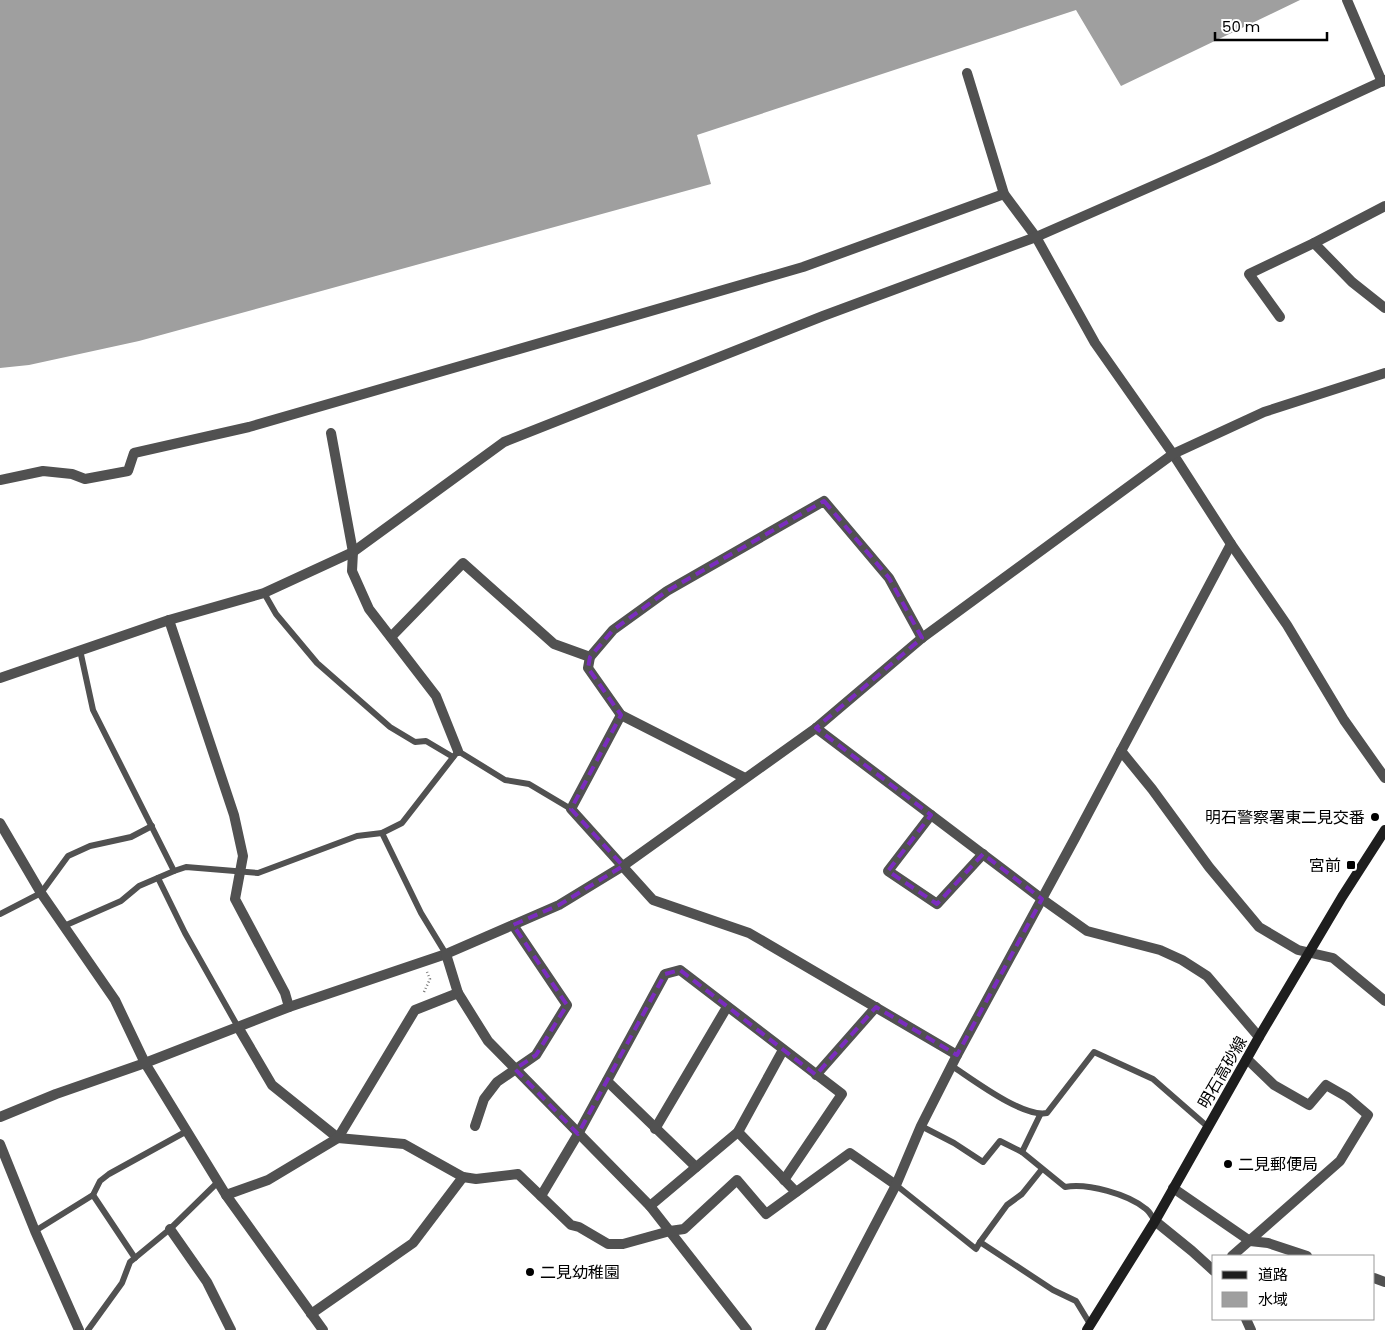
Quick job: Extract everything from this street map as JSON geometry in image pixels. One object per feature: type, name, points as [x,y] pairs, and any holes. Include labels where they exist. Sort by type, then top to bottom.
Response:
[{"type":"main road","name":"明石高砂線","points":[[1088,1327],[1155,1222],[1309,952],[1385,830]]},
{"type":"street","points":[[0,678],[169,620],[264,593],[353,552],[504,442],[823,316],[1036,237],[1214,159],[1383,81],[1347,0]]},
{"type":"street","points":[[967,74],[1004,194],[1036,237],[1095,343],[1173,454],[1231,544],[1287,625],[1344,720],[1385,778]]},
{"type":"street","points":[[0,480],[44,470],[72,474],[85,479],[128,471],[134,453],[249,426],[803,266],[1004,194]]},
{"type":"street","points":[[1280,317],[1249,274],[1385,206]]},
{"type":"street","points":[[1314,243],[1352,282],[1385,308]]},
{"type":"street","points":[[0,1117],[56,1094],[145,1063],[289,1007],[446,954],[560,905],[623,866],[816,728],[922,638],[1173,454],[1264,412],[1385,373]]},
{"type":"street","points":[[331,433],[353,552],[352,571],[369,609],[436,696],[456,754]]},
{"type":"street","points":[[745,778],[621,715],[588,668],[590,657],[613,630],[667,591],[824,501],[889,578],[922,638]]},
{"type":"street","points":[[820,1330],[896,1185],[921,1126],[958,1054],[1231,544]]},
{"type":"street","points":[[391,637],[463,563],[554,644],[590,657]]},
{"type":"street","points":[[169,620],[234,815],[243,856],[236,899],[285,993],[289,1007]]},
{"type":"street","points":[[621,715],[571,809],[652,900],[749,933],[958,1054]]},
{"type":"street","points":[[816,728],[1087,931],[1160,950],[1182,960],[1207,976],[1259,1038]]},
{"type":"street","points":[[1121,751],[1152,789],[1209,867],[1259,927],[1298,950],[1333,958],[1385,1001]]},
{"type":"street","points":[[931,815],[888,870],[937,904],[983,854]]},
{"type":"street","points":[[0,823],[41,893],[115,1000],[145,1063],[226,1195],[323,1330]]},
{"type":"street","points":[[476,1126],[484,1100],[497,1082],[536,1055],[567,1005],[513,925]]},
{"type":"street","points":[[446,954],[458,993],[488,1041],[650,1206],[747,1330]]},
{"type":"street","points":[[540,1196],[578,1134],[665,974],[680,970],[842,1094],[784,1180]]},
{"type":"street","points":[[226,1195],[268,1180],[338,1138],[415,1010],[458,993]]},
{"type":"street","points":[[656,1129],[727,1007]]},
{"type":"street","points":[[816,1075],[876,1007]]},
{"type":"street","points":[[238,1027],[272,1085],[338,1138],[404,1144],[463,1177],[476,1180],[518,1174],[572,1225],[608,1244],[623,1244],[684,1229],[737,1180],[766,1214],[850,1153],[896,1185]]},
{"type":"street","points":[[650,1206],[738,1132],[783,1050]]},
{"type":"street","points":[[1233,1255],[1340,1161],[1368,1115],[1347,1097],[1326,1085],[1309,1105],[1274,1085],[1247,1058]]},
{"type":"street","points":[[606,1081],[696,1167]]},
{"type":"street","points":[[738,1132],[796,1192]]},
{"type":"street","points":[[0,1144],[35,1231],[79,1330]]},
{"type":"street","points":[[311,1314],[413,1243],[463,1177]]},
{"type":"street","points":[[1173,1188],[1250,1241],[1268,1243],[1305,1255]]},
{"type":"street","points":[[1155,1222],[1192,1250],[1212,1269]]},
{"type":"street","points":[[170,1229],[207,1282],[231,1330]]},
{"type":"lane","points":[[264,593],[276,614],[317,662],[390,727],[415,742],[426,741],[456,754],[505,780],[529,784],[571,809]]},
{"type":"lane","points":[[80,650],[93,710],[174,871]]},
{"type":"lane","points":[[64,926],[121,901],[139,886],[186,867],[258,873],[357,836],[382,833],[402,823],[456,754]]},
{"type":"lane","points":[[0,914],[41,893],[68,856],[90,846],[131,837],[152,826]]},
{"type":"lane","points":[[382,833],[421,913],[446,954]]},
{"type":"lane","points":[[158,878],[185,933],[238,1027]]},
{"type":"lane","points":[[952,1066],[987,1090],[1014,1105],[1040,1114],[1047,1113],[1094,1052],[1154,1079],[1208,1127]]},
{"type":"lane","points":[[1022,1152],[1040,1114]]},
{"type":"lane","points":[[921,1126],[954,1142],[983,1162],[1000,1141],[1022,1152],[1065,1187],[1074,1186],[1106,1190],[1134,1201],[1148,1210],[1155,1222]]},
{"type":"lane","points":[[35,1231],[93,1195],[100,1181],[110,1174],[187,1131]]},
{"type":"lane","points":[[896,1185],[976,1249],[1007,1205],[1022,1194],[1042,1169]]},
{"type":"lane","points":[[88,1330],[122,1283],[130,1262],[170,1229],[218,1182]]},
{"type":"lane","points":[[93,1195],[135,1258]]},
{"type":"lane","points":[[980,1242],[1053,1290],[1076,1301],[1088,1327]]},
{"type":"path","points":[[415,1010],[430,979],[422,962]]},
{"type":"highlighted area","points":[[824,501],[889,578],[922,638],[816,728],[931,815],[888,871],[937,904],[983,854],[1042,899],[957,1055],[876,1007],[816,1075],[680,970],[665,974],[578,1134],[515,1069],[536,1055],[567,1005],[513,925],[559,905],[623,866],[571,809],[621,715],[588,668],[590,657],[613,630],[667,591]]},
{"type":"water","points":[[0,0],[1300,0],[1121,86],[1076,10],[697,135],[711,184],[139,341],[29,365],[0,368]]},
{"type":"place","name":"明石警察署東二見交番","points":[[1375,817]]},
{"type":"place","name":"宮前","points":[[1351,865]]},
{"type":"place","name":"二見郵便局","points":[[1228,1164]]},
{"type":"place","name":"二見幼稚園","points":[[530,1272]]}]
